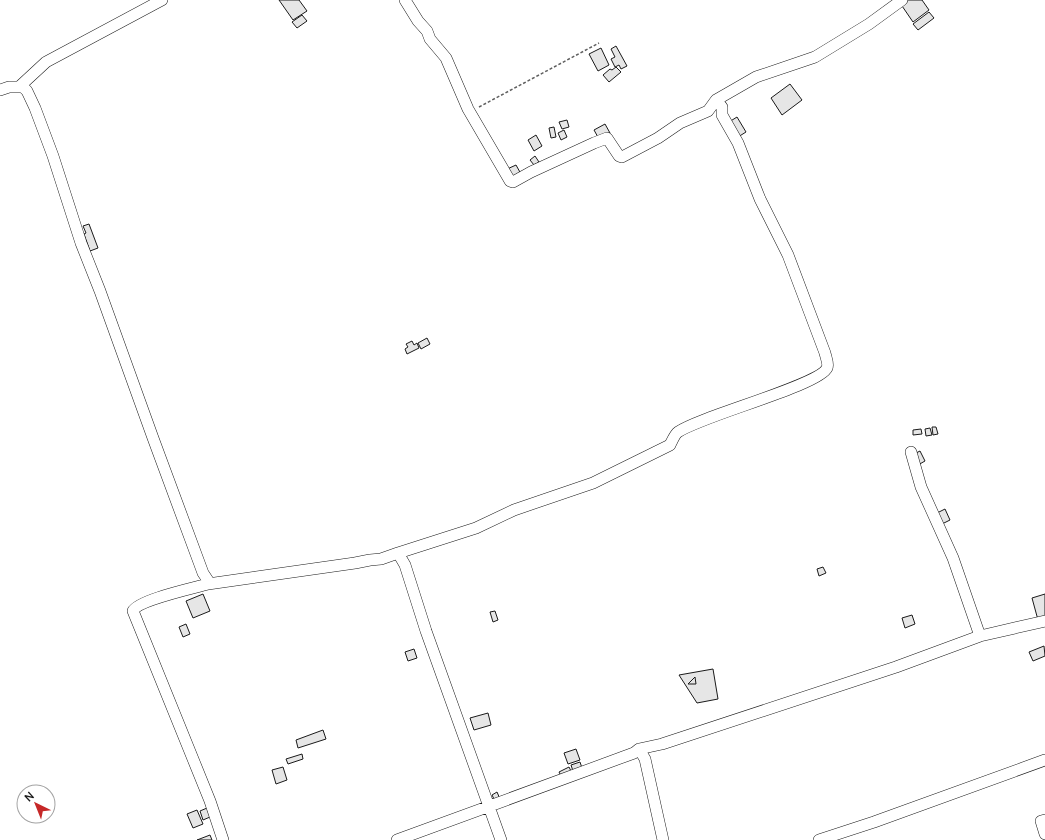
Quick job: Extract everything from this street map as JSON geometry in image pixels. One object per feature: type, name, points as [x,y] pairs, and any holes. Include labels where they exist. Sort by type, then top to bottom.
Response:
[{"type":"street","points":[[19,87],[46,62],[162,0]]},
{"type":"street","points":[[405,0],[418,21],[427,31],[430,39],[446,58],[470,112],[506,176],[513,182],[531,172],[607,138],[619,156],[622,157],[658,138],[680,123],[708,111],[716,100],[756,77],[815,57],[869,24],[902,0]]},
{"type":"street","points":[[0,90],[9,87],[23,87],[27,91],[35,108],[53,156],[81,242],[203,573],[209,582],[208,584]]},
{"type":"street","points":[[223,840],[210,801],[132,611],[134,608],[150,600],[208,584],[381,559],[476,528],[514,510],[593,483],[670,444],[676,433],[698,422],[803,383],[823,373],[827,369],[828,364],[825,353],[788,255],[760,199],[738,143],[722,115],[722,107],[716,100]]},
{"type":"street","points":[[911,452],[921,487],[954,558],[980,636]]},
{"type":"street","points":[[398,553],[405,565],[426,630],[501,840]]},
{"type":"street","points":[[397,840],[634,753],[638,749],[662,744],[851,682],[980,636],[1045,621]]},
{"type":"street","points":[[638,749],[644,760],[663,840]]},
{"type":"street","points":[[819,840],[874,822],[1045,760]]},
{"type":"street","points":[[1045,820],[1041,821],[1045,834]]},
{"type":"path","points":[[470,112],[599,43]]},
{"type":"building","points":[[279,0],[299,0],[307,11],[293,20]]},
{"type":"building","points":[[905,0],[922,0],[929,10],[913,22],[900,3]]},
{"type":"building","points":[[929,12],[934,18],[918,30],[913,24]]},
{"type":"building","points":[[302,15],[307,21],[297,28],[292,22]]},
{"type":"building","points":[[616,46],[627,66],[621,69],[619,65],[615,67],[611,59],[615,57],[611,49]]},
{"type":"building","points":[[601,48],[609,65],[598,71],[589,54]]},
{"type":"building","points":[[616,67],[621,72],[609,82],[603,75],[610,69],[612,70]]},
{"type":"building","points":[[790,84],[802,100],[782,115],[771,98]]},
{"type":"building","points":[[737,117],[746,132],[738,137],[729,122]]},
{"type":"building","points":[[567,120],[569,127],[562,129],[559,122]]},
{"type":"building","points":[[605,124],[610,133],[599,139],[594,130]]},
{"type":"building","points":[[554,127],[556,137],[551,138],[549,128]]},
{"type":"building","points":[[564,130],[567,137],[561,140],[558,133]]},
{"type":"building","points":[[536,135],[542,146],[534,151],[528,140]]},
{"type":"building","points":[[535,156],[539,162],[534,165],[530,160]]},
{"type":"building","points":[[516,165],[521,174],[510,180],[505,170]]},
{"type":"building","points":[[89,224],[98,248],[90,251],[83,226]]},
{"type":"building","points":[[427,338],[430,344],[421,349],[418,343]]},
{"type":"building","points":[[412,341],[414,345],[417,343],[419,348],[407,354],[405,349],[408,347],[406,344]]},
{"type":"building","points":[[932,427],[936,427],[938,434],[933,435]]},
{"type":"building","points":[[930,428],[932,435],[926,436],[925,429]]},
{"type":"building","points":[[921,429],[922,434],[913,435],[913,430]]},
{"type":"building","points":[[920,451],[925,461],[918,465],[912,455]]},
{"type":"building","points":[[945,509],[950,520],[940,525],[935,514]]},
{"type":"building","points":[[823,567],[826,573],[819,576],[817,569]]},
{"type":"building","points":[[203,594],[210,611],[193,618],[186,601]]},
{"type":"building","points":[[1045,594],[1045,618],[1038,620],[1032,598]]},
{"type":"building","points":[[495,611],[498,620],[493,622],[490,612]]},
{"type":"building","points":[[912,615],[915,624],[905,628],[902,618]]},
{"type":"building","points":[[186,624],[190,634],[183,637],[179,627]]},
{"type":"building","points":[[1044,646],[1045,656],[1033,661],[1029,652]]},
{"type":"building","points":[[414,649],[417,658],[408,661],[405,652]]},
{"type":"building","points":[[713,669],[718,699],[697,703],[679,675]]},
{"type":"building","points":[[695,677],[696,684],[688,684]]},
{"type":"building","points":[[488,713],[491,725],[474,730],[470,718]]},
{"type":"building","points":[[323,730],[326,739],[298,748],[296,740]]},
{"type":"building","points":[[576,749],[580,760],[568,764],[564,753]]},
{"type":"building","points":[[302,754],[303,759],[288,764],[286,759]]},
{"type":"building","points":[[580,762],[582,768],[573,771],[571,765]]},
{"type":"building","points":[[283,767],[287,780],[276,784],[272,770]]},
{"type":"building","points":[[569,767],[572,773],[562,778],[559,772]]},
{"type":"building","points":[[497,792],[500,799],[495,801],[492,795]]},
{"type":"building","points":[[207,808],[210,817],[203,820],[200,811]]},
{"type":"building","points":[[197,810],[203,824],[193,828],[187,814]]},
{"type":"building","points":[[210,835],[212,840],[197,840]]}]
